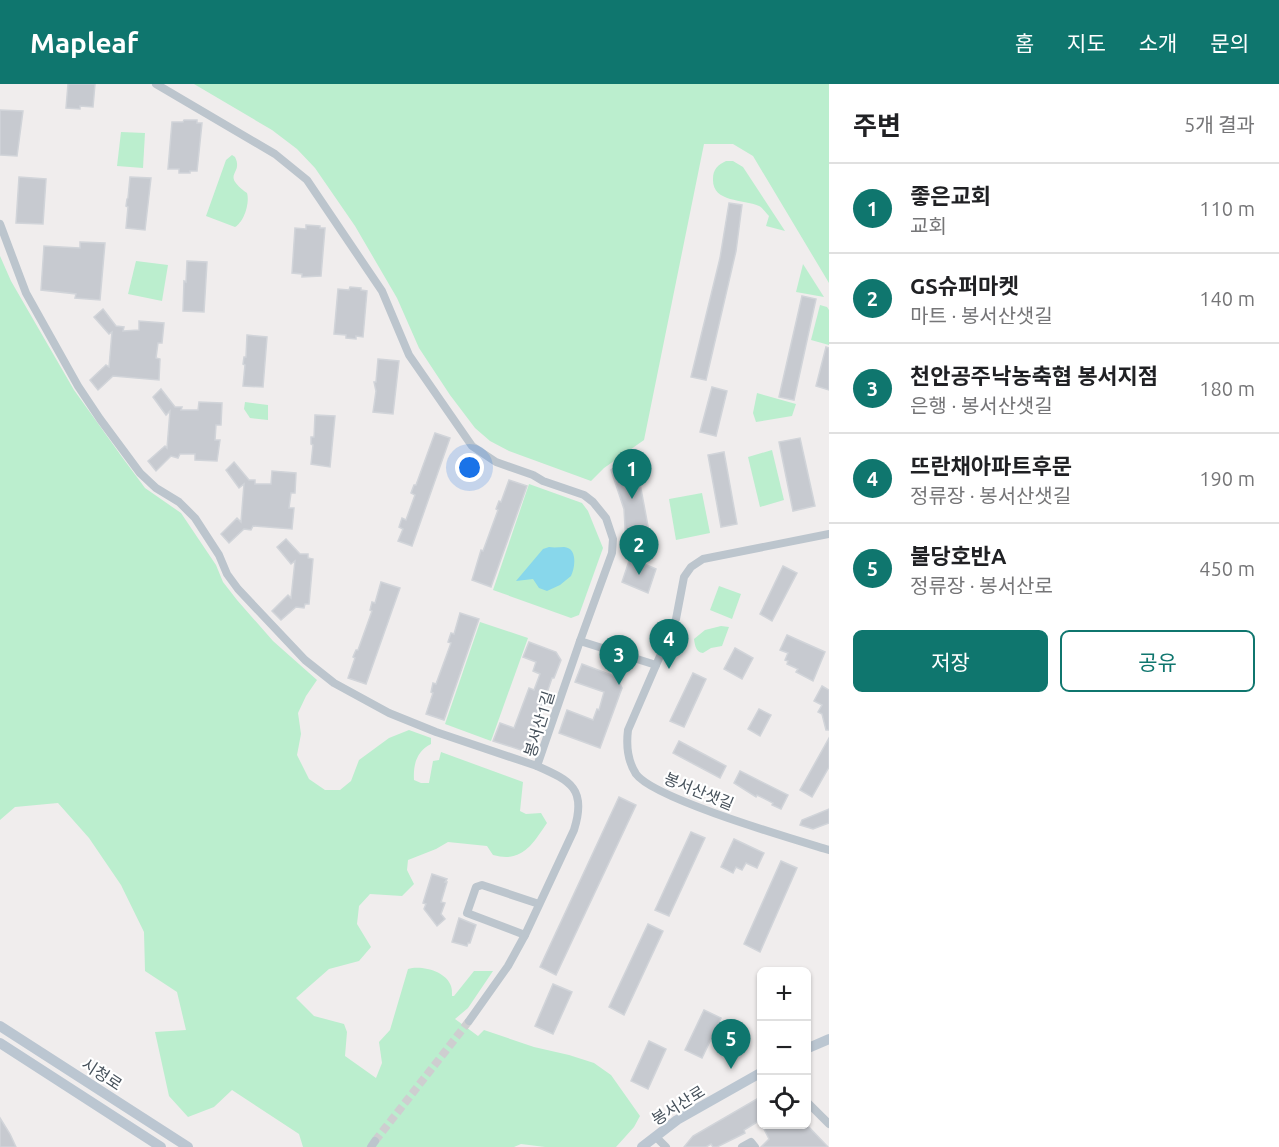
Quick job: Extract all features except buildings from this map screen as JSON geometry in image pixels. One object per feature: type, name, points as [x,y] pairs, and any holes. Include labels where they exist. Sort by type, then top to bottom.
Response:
[{"type":"street","name":"봉서산1길","points":[[156,84],[275,153],[307,180],[382,291],[409,355],[472,446],[496,462],[533,475],[543,482],[584,495],[594,502],[606,518],[613,539],[612,553],[537,766],[561,777],[577,792],[580,813],[525,935],[508,966],[469,1022]]},
{"type":"street","points":[[0,224],[26,293],[78,386],[100,419],[141,473],[156,488],[179,502],[195,518],[238,589],[305,660],[334,683],[389,713],[436,732],[537,766]]},
{"type":"street","name":"봉서산샛길","points":[[829,534],[703,559],[692,567],[684,577],[676,619],[626,744],[629,759],[637,776],[657,790],[756,828],[829,850]]},
{"type":"street","points":[[580,641],[656,665]]},
{"type":"street","points":[[525,935],[466,913],[476,887],[482,885],[539,904]]},
{"type":"street","name":"시청로","points":[[0,1026],[188,1147]]},
{"type":"street","points":[[811,1047],[829,1039]]},
{"type":"street","name":"시청로","points":[[0,1043],[161,1147]]},
{"type":"street","points":[[811,1054],[829,1046]]},
{"type":"street","name":"봉서산로","points":[[658,1143],[677,1120],[757,1075]]},
{"type":"street","name":"봉서산로","points":[[642,1147],[658,1143],[716,1105],[757,1083]]},
{"type":"street","points":[[811,1105],[829,1124]]},
{"type":"street","points":[[742,1147],[751,1142],[755,1147]]},
{"type":"green space","points":[[194,84],[829,84],[829,283],[753,156],[733,144],[704,144],[644,440],[604,468],[591,481],[509,451],[490,441],[475,428],[419,348],[397,298],[355,226],[315,168],[297,149],[272,130]]},
{"type":"green space","points":[[121,132],[145,133],[143,168],[117,166]]},
{"type":"green space","points":[[232,155],[237,163],[235,181],[248,197],[244,217],[235,227],[206,216],[226,160]]},
{"type":"green space","points":[[726,161],[733,161],[743,167],[785,231],[766,226],[769,216],[759,206],[730,199],[718,192],[714,187],[714,173],[718,166]]},
{"type":"green space","points":[[0,256],[11,281],[74,390],[145,488],[181,513],[216,565],[223,582],[237,600],[273,641],[317,680],[298,713],[301,734],[297,755],[309,779],[325,790],[340,790],[351,781],[359,760],[389,738],[409,730],[431,738],[431,744],[422,750],[417,759],[414,780],[429,783],[433,761],[439,760],[441,752],[523,782],[520,811],[526,814],[541,813],[547,823],[531,845],[512,856],[493,855],[487,846],[448,842],[408,860],[407,870],[414,884],[402,896],[370,894],[359,906],[357,924],[371,947],[359,961],[329,969],[296,998],[314,1016],[344,1024],[347,1032],[345,1056],[376,1078],[382,1063],[379,1042],[390,1030],[408,969],[432,970],[444,976],[451,987],[452,996],[474,971],[493,971],[468,1008],[455,1019],[478,1036],[484,1030],[534,1047],[594,1063],[611,1075],[640,1116],[634,1127],[616,1147],[545,1147],[521,1144],[514,1147],[303,1147],[299,1134],[232,1090],[214,1107],[188,1117],[169,1096],[155,1032],[186,1030],[177,992],[145,971],[144,932],[121,885],[89,838],[58,803],[15,807],[0,820]]},
{"type":"green space","points":[[136,261],[168,265],[162,301],[128,294]]},
{"type":"green space","points":[[803,264],[824,297],[796,292]]},
{"type":"green space","points":[[820,305],[829,310],[829,345],[811,340]]},
{"type":"green space","points":[[757,393],[796,404],[792,416],[756,422],[753,413]]},
{"type":"green space","points":[[245,402],[268,405],[268,420],[250,418],[244,409]]},
{"type":"green space","points":[[772,450],[784,500],[760,507],[748,457]]},
{"type":"green space","points":[[529,484],[582,503],[588,511],[603,548],[579,615],[571,618],[493,590]]},
{"type":"green space","points":[[702,493],[710,533],[676,540],[669,499]]},
{"type":"green space","points":[[719,586],[741,594],[732,619],[710,610]]},
{"type":"green space","points":[[480,622],[528,638],[491,741],[445,724]]},
{"type":"green space","points":[[721,626],[729,627],[722,646],[711,648],[703,653],[699,651],[694,639],[705,630]]},
{"type":"water","points":[[564,547],[572,551],[574,568],[571,576],[560,585],[547,591],[539,588],[533,579],[516,581],[543,549]]},
{"type":"tunnel","points":[[375,1141],[469,1021]]},
{"type":"place","name":"좋은교회","points":[[632,499]]},
{"type":"place","name":"GS슈퍼마켓","points":[[639,575]]},
{"type":"place","name":"뜨란채아파트후문","points":[[669,669]]},
{"type":"place","name":"천안공주낙농축협 봉서지점","points":[[619,685]]},
{"type":"place","name":"불당호반A","points":[[731,1069]]}]
